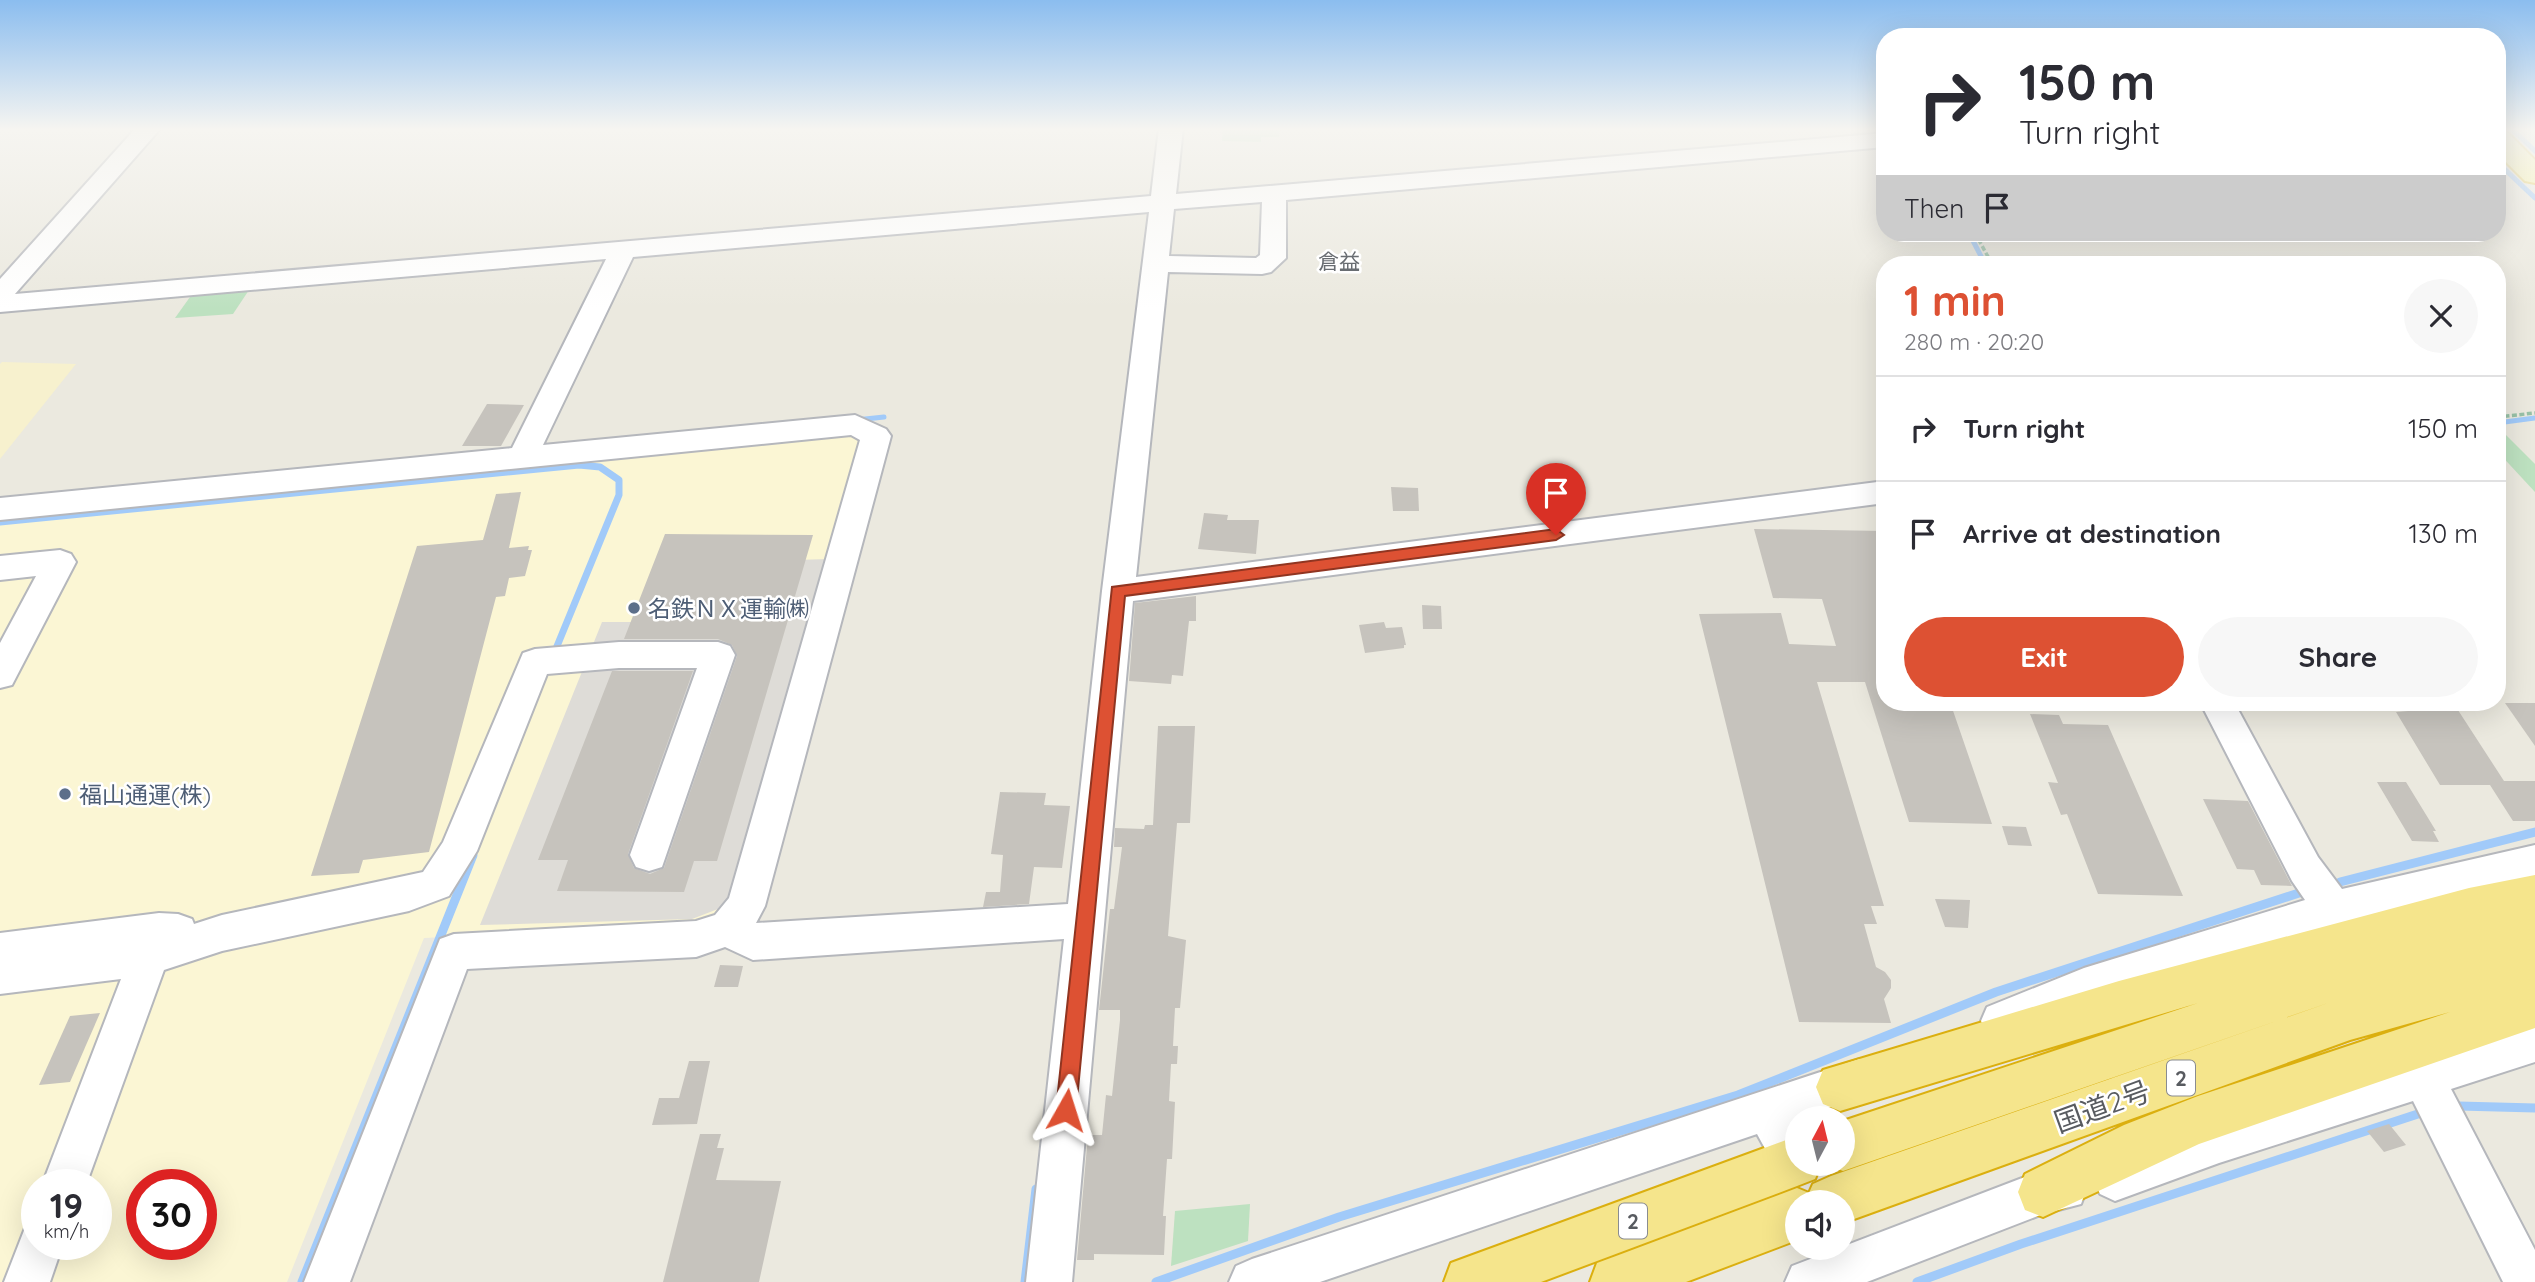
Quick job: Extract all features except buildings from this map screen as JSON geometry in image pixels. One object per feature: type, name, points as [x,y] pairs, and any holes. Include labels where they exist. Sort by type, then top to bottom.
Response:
[{"type":"highway","points":[[1840,1087],[2119,1003],[2456,912],[2535,895]]},
{"type":"highway","name":"国道2号","points":[[1855,1142],[2323,983],[2535,926]]},
{"type":"highway","name":"国道2号","points":[[1855,1193],[2350,1018],[2535,967]]},
{"type":"highway","name":"2","points":[[2043,1192],[2142,1143],[2198,1120],[2535,1006]]},
{"type":"highway","name":"2","points":[[1470,1282],[1782,1137]]},
{"type":"highway","name":"2","points":[[1616,1282],[1785,1219]]},
{"type":"street","points":[[3,301],[99,188]]},
{"type":"street","points":[[1049,1282],[1074,921],[1118,591],[1156,264],[1157,204],[1160,188]]},
{"type":"street","points":[[3,301],[1344,188]]},
{"type":"street","points":[[1156,264],[1262,266],[1273,258],[1274,194]]},
{"type":"street","points":[[522,458],[623,250]]},
{"type":"street","points":[[0,509],[855,425],[876,436],[746,906],[728,928],[696,939],[454,952],[327,1282]]},
{"type":"street","points":[[1118,591],[1876,493]]},
{"type":"street","points":[[0,568],[60,562],[0,675]]},
{"type":"street","points":[[0,976],[409,894],[436,884],[458,851],[535,662],[619,656],[718,654],[649,855]]},
{"type":"street","points":[[2222,711],[2305,869],[2334,908]]},
{"type":"street","points":[[1252,1282],[1440,1217],[1782,1137],[1840,1087],[2084,987],[2334,908],[2535,861]]},
{"type":"street","points":[[728,928],[753,942],[1074,921]]},
{"type":"street","points":[[0,951],[154,944]]},
{"type":"street","points":[[70,1169],[154,944]]},
{"type":"street","points":[[1855,1252],[2043,1192],[2106,1182],[2219,1142],[2535,1042]]},
{"type":"street","points":[[2424,1079],[2527,1282]]},
{"type":"street","points":[[27,1282],[35,1260]]},
{"type":"street","points":[[1808,1282],[1838,1260]]},
{"type":"path","points":[[2506,416],[2535,413]]},
{"type":"shaded area","points":[[848,432],[866,443],[738,904],[708,925],[424,938],[287,1282],[0,1282],[0,515]]},
{"type":"shaded area","points":[[829,559],[731,904],[692,919],[480,925],[602,622],[707,622],[726,562]]},
{"type":"green space","points":[[253,284],[233,314],[175,318],[195,290]]},
{"type":"green space","points":[[2506,435],[2535,464],[2535,492],[2506,461]]},
{"type":"green space","points":[[1250,1204],[1248,1241],[1171,1266],[1175,1211]]},
{"type":"sand","points":[[0,364],[76,364],[0,459]]},
{"type":"waterway","points":[[2524,188],[2535,198]]},
{"type":"waterway","points":[[1974,242],[1981,256]]},
{"type":"waterway","points":[[856,420],[884,417]]},
{"type":"waterway","points":[[2506,422],[2535,418]]},
{"type":"waterway","points":[[0,522],[579,465],[600,467],[619,480],[619,495],[553,656]]},
{"type":"waterway","points":[[2340,882],[2535,832]]},
{"type":"waterway","points":[[302,1282],[473,855]]},
{"type":"waterway","points":[[1156,1282],[1339,1217],[1738,1095],[1996,992],[2308,890]]},
{"type":"waterway","points":[[2459,1106],[2535,1108]]},
{"type":"waterway","points":[[1917,1282],[2021,1244],[2427,1111]]},
{"type":"waterway","points":[[1025,1282],[1036,1189]]},
{"type":"tunnel","points":[[1803,1176],[1810,1190]]},
{"type":"place","name":"名鉄ＮＸ運輸㈱","points":[[634,608]]},
{"type":"place","name":"福山通運(株)","points":[[65,794]]},
{"type":"district","name":"倉益","points":[[1339,261]]},
{"type":"route","points":[[1066,1110],[1118,591],[1556,535]]}]
